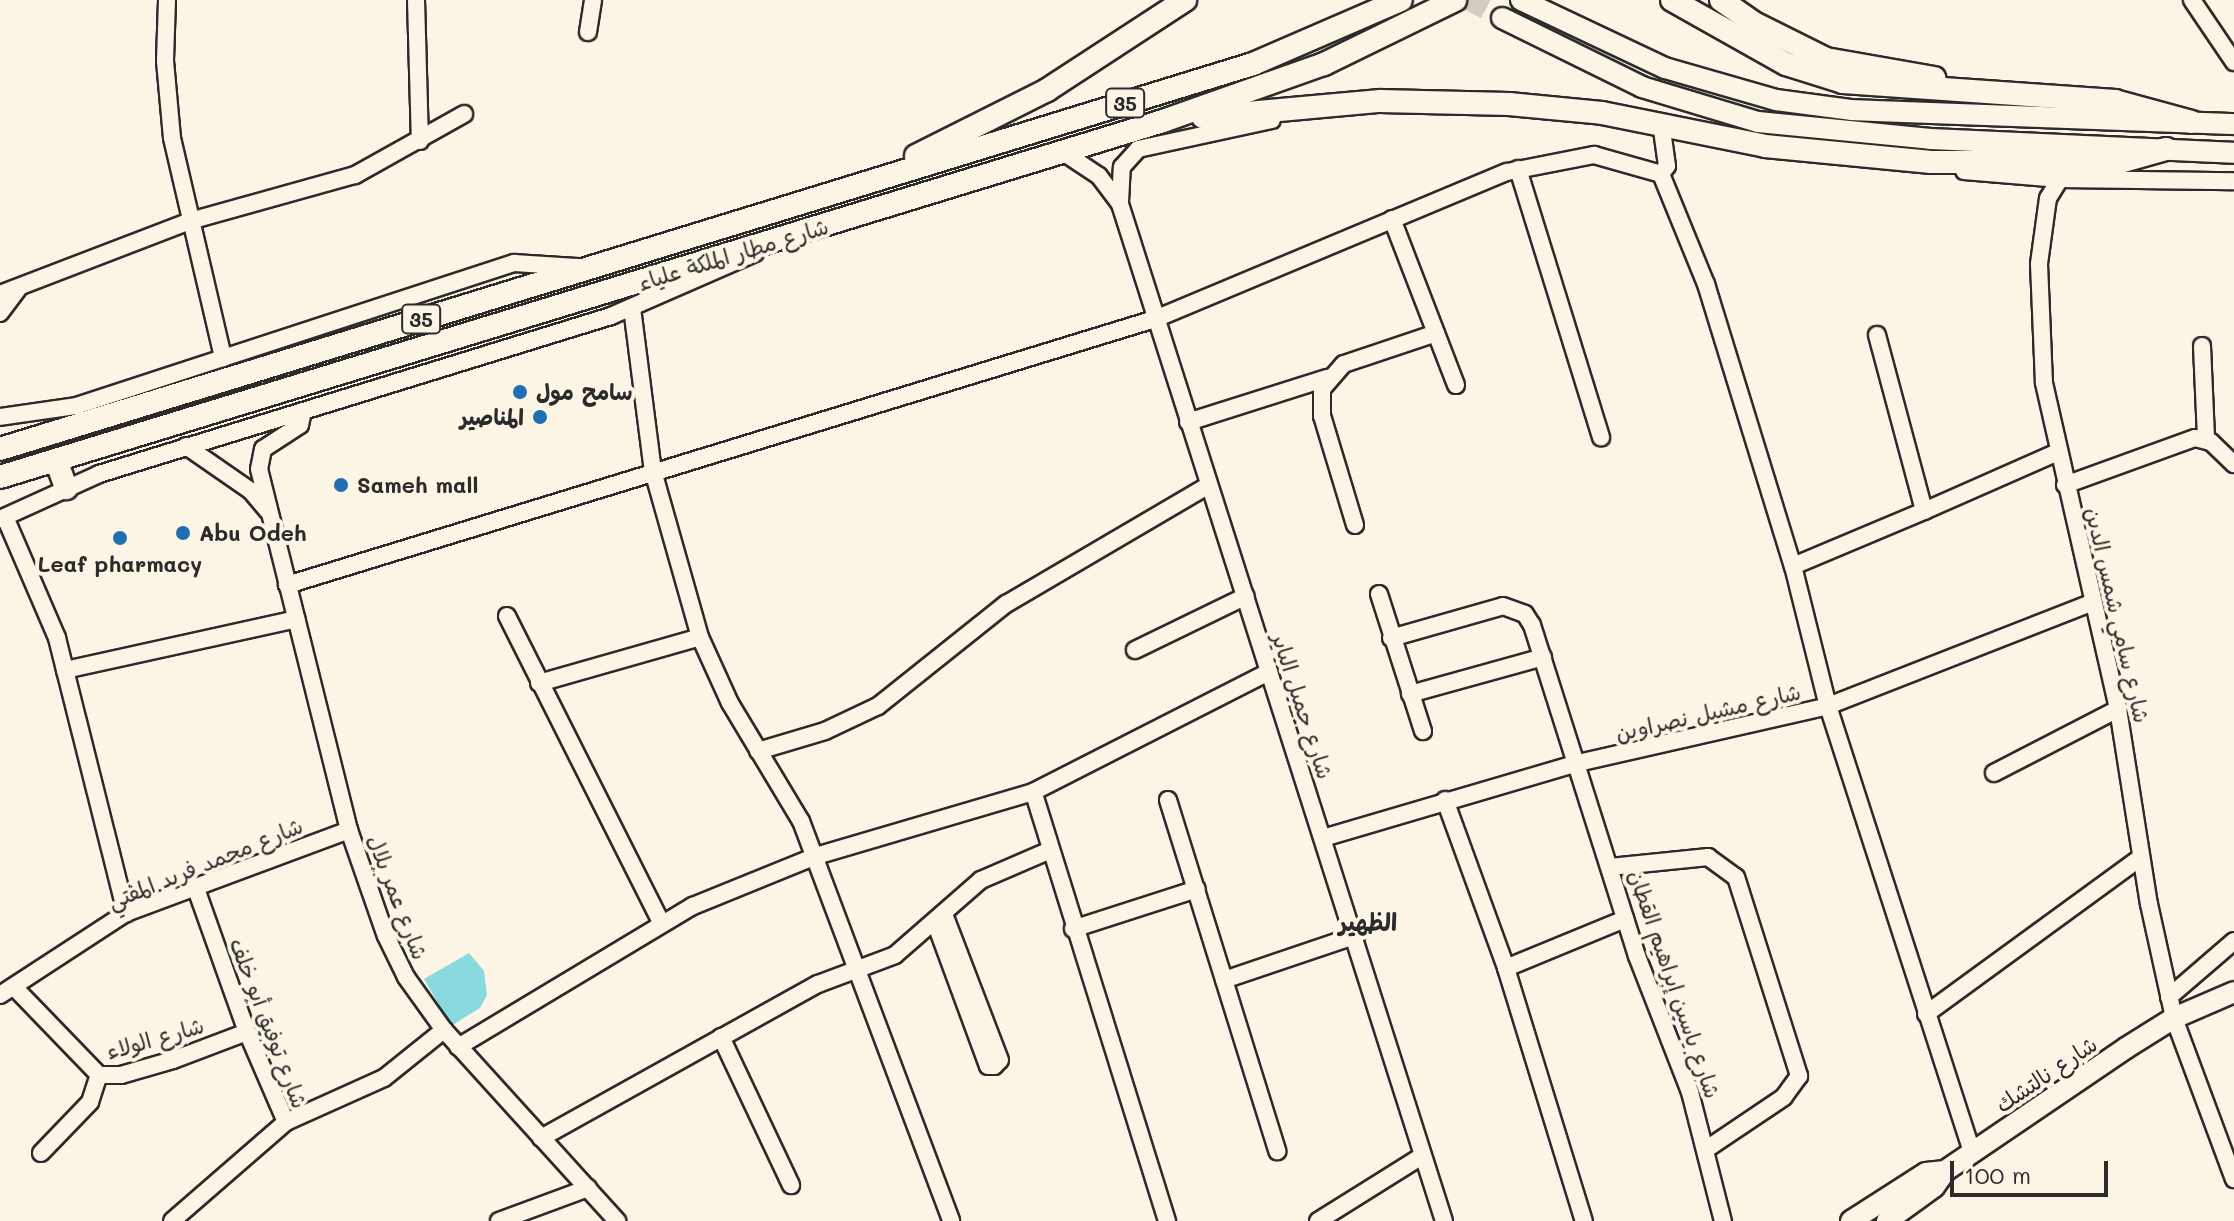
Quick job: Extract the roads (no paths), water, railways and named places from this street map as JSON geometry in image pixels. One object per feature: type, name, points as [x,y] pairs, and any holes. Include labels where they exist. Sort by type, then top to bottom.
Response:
[{"type":"highway","points":[[843,190],[1000,116],[1091,62],[1185,0]]},
{"type":"highway","name":"شارع مطار الملكة علياء","points":[[0,449],[79,415],[296,346],[596,267],[1253,64],[1401,0]]},
{"type":"highway","name":"شارع مطار الملكة علياء","points":[[0,477],[1163,121],[1324,64],[1455,0]]},
{"type":"highway","points":[[1672,0],[1759,51],[1809,74],[1862,86],[1977,91],[2125,103],[2191,122]]},
{"type":"highway","points":[[1721,0],[1752,22],[1826,59],[1977,91]]},
{"type":"highway","points":[[1163,121],[1380,101],[1541,106],[1661,123],[1765,146],[1931,162],[2120,162],[2166,149]]},
{"type":"highway","points":[[56,460],[66,488]]},
{"type":"main road","points":[[1521,0],[1665,68],[1776,100],[1867,111],[2234,124]]},
{"type":"main road","points":[[1502,18],[1642,87],[1758,122],[1930,139],[2234,153]]},
{"type":"main road","name":"شارع نالتشك","points":[[1887,1221],[1934,1187],[1945,1171],[2172,1008],[2234,992]]},
{"type":"main road","name":"شارع نالتشك","points":[[1851,1221],[1926,1173],[1945,1171]]},
{"type":"street","points":[[167,0],[167,99],[190,221],[223,358]]},
{"type":"street","points":[[416,0],[420,141]]},
{"type":"street","points":[[588,32],[593,0]]},
{"type":"street","points":[[2192,0],[2234,62]]},
{"type":"street","name":"شارع جميل الباير","points":[[1120,204],[1122,167],[1144,147],[1261,122],[1361,109],[1380,101]]},
{"type":"street","points":[[0,294],[190,221],[355,175],[464,114]]},
{"type":"street","points":[[1661,123],[1667,166],[1661,174]]},
{"type":"street","name":"شارع جميل الباير","points":[[1063,152],[1099,176],[1120,204],[1269,672],[1357,935],[1444,1221]]},
{"type":"street","points":[[287,585],[1155,319],[1518,169],[1594,155],[1661,174]]},
{"type":"street","points":[[1931,162],[2025,177],[2234,181]]},
{"type":"street","points":[[1518,169],[1601,437]]},
{"type":"street","points":[[1661,174],[1706,284],[1793,566],[1828,706],[1972,1153]]},
{"type":"street","name":"شارع سامي شمس الدين","points":[[2025,177],[2038,191],[2043,221]]},
{"type":"street","name":"شارع سامي شمس الدين","points":[[2060,179],[2050,191],[2043,221],[2039,335],[2058,452],[2118,709],[2141,857],[2172,1008],[2234,1179]]},
{"type":"street","points":[[1392,219],[1456,385]]},
{"type":"street","points":[[126,913],[58,644],[2,521],[66,488],[186,446],[632,308],[717,273],[780,240]]},
{"type":"street","points":[[0,313],[19,288]]},
{"type":"street","points":[[632,308],[653,471],[700,637],[816,856],[850,974],[951,1221]]},
{"type":"street","points":[[1188,422],[1327,378],[1344,364],[1436,333]]},
{"type":"street","points":[[1877,335],[1924,511]]},
{"type":"street","points":[[0,417],[79,415],[223,358],[296,346]]},
{"type":"street","points":[[2202,346],[2206,439],[2234,464]]},
{"type":"street","points":[[1327,378],[1321,409],[1355,525]]},
{"type":"street","name":"شارع عمر بلال","points":[[303,411],[300,425],[267,445],[259,459],[287,585],[349,830],[398,962],[458,1047],[617,1221]]},
{"type":"street","points":[[2065,485],[2178,442],[2206,439]]},
{"type":"street","name":"شارع عمر بلال","points":[[186,446],[251,491],[272,520]]},
{"type":"street","points":[[1793,566],[2058,452]]},
{"type":"street","points":[[758,751],[825,731],[878,706],[1006,604],[1209,485]]},
{"type":"street","points":[[1379,594],[1423,731]]},
{"type":"street","points":[[1135,650],[1246,596]]},
{"type":"street","name":"شارع مشيل نصراوين","points":[[1323,838],[1578,763],[1828,706],[2093,602]]},
{"type":"street","name":"شارع ياسين إبراهيم القطان","points":[[1391,638],[1512,607],[1532,625],[1625,919],[1708,1148],[1723,1221]]},
{"type":"street","points":[[507,616],[661,922]]},
{"type":"street","points":[[65,670],[296,619]]},
{"type":"street","points":[[539,683],[700,637]]},
{"type":"street","points":[[1410,694],[1543,657]]},
{"type":"street","points":[[458,1047],[661,922],[816,856],[1033,792],[1269,672]]},
{"type":"street","points":[[1994,773],[2118,709]]},
{"type":"street","points":[[1033,792],[1049,855],[1167,1221]]},
{"type":"street","points":[[1168,800],[1277,1151]]},
{"type":"street","points":[[1445,800],[1506,968],[1584,1221]]},
{"type":"street","name":"شارع محمد فريد المفتي","points":[[7,991],[126,913],[349,830]]},
{"type":"street","points":[[541,1138],[721,1037],[895,955],[985,887],[1049,855]]},
{"type":"street","points":[[1610,867],[1708,857],[1736,877],[1799,1076],[1784,1097],[1708,1148]]},
{"type":"street","points":[[1926,1014],[2141,857]]},
{"type":"street","name":"شارع توفيق أبو خلف","points":[[178,1219],[286,1122],[247,1032],[196,889]]},
{"type":"street","points":[[1073,929],[1197,889]]},
{"type":"street","points":[[1506,968],[1625,919]]},
{"type":"street","points":[[941,922],[986,1042]]},
{"type":"street","points":[[1224,980],[1357,935]]},
{"type":"street","points":[[2172,1008],[2234,941]]},
{"type":"street","name":"شارع الولاء","points":[[7,991],[99,1075],[121,1075],[173,1060],[247,1032]]},
{"type":"street","points":[[286,1122],[384,1078],[444,1030]]},
{"type":"street","points":[[721,1037],[791,1185]]},
{"type":"street","points":[[41,1153],[86,1108],[99,1075]]},
{"type":"street","points":[[1318,1221],[1422,1156]]},
{"type":"street","points":[[499,1221],[588,1188]]},
{"type":"water","points":[[469,953],[484,971],[487,995],[480,1008],[451,1026],[424,979]]},
{"type":"tunnel","points":[[1468,0],[1502,18]]},
{"type":"place","name":"سامح مول","points":[[520,392]]},
{"type":"place","name":"المناصير","points":[[540,417]]},
{"type":"place","name":"Sameh mall","points":[[341,485]]},
{"type":"place","name":"Abu Odeh","points":[[183,533]]},
{"type":"place","name":"Leaf pharmacy","points":[[120,538]]},
{"type":"district","name":"الظهير","points":[[1368,922]]}]
